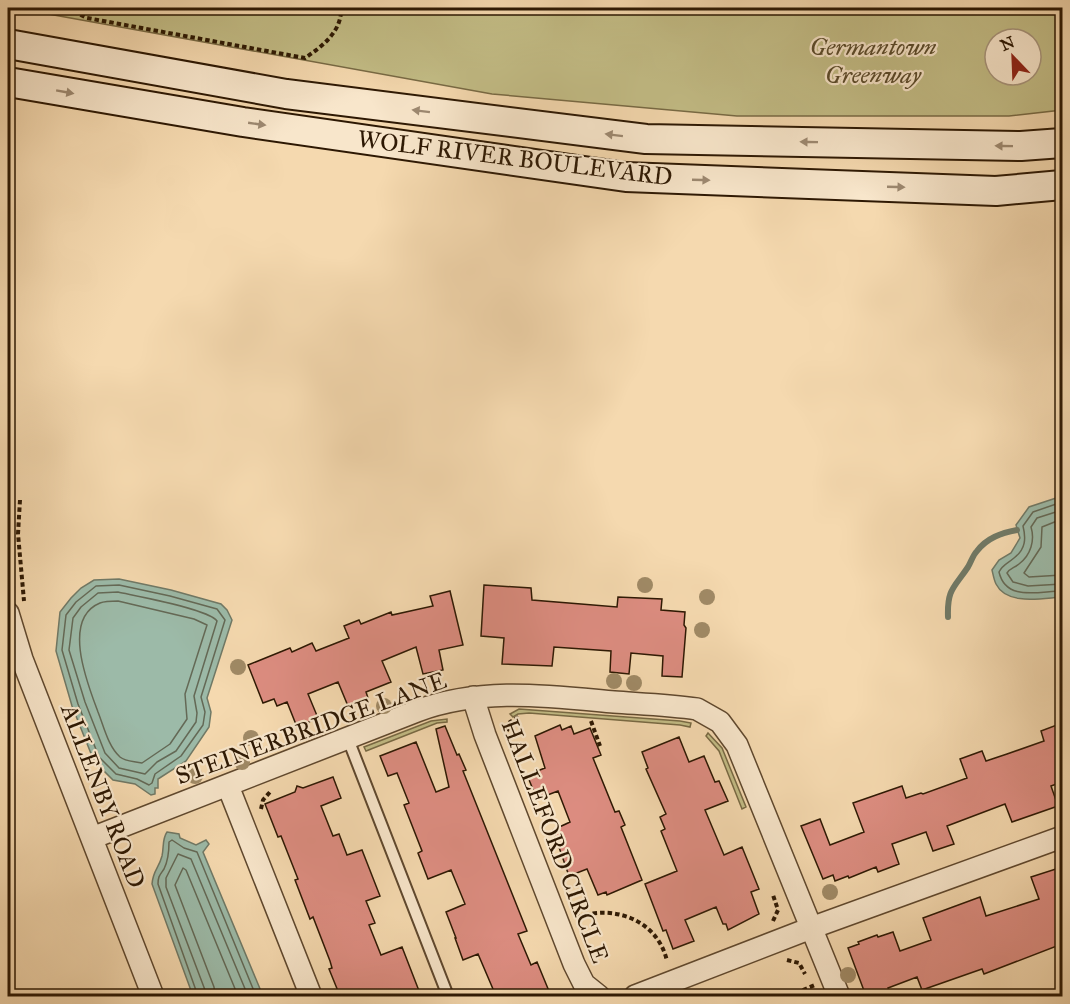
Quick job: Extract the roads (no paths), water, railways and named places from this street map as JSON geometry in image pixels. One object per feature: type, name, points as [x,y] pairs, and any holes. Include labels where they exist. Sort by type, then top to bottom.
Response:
[{"type":"main road","name":"WOLF RIVER BOULEVARD","points":[[8,44],[286,94],[646,140],[1021,146],[1062,143]]},
{"type":"main road","name":"WOLF RIVER BOULEVARD","points":[[8,82],[243,122],[626,177],[996,192],[1062,185]]},
{"type":"street","name":"ALLENBY ROAD","points":[[16,612],[22,658],[153,996]]},
{"type":"street","name":"STEINERBRIDGE LANE","points":[[92,838],[432,706],[473,697],[527,694],[685,707],[712,716],[725,727],[737,745],[838,996]]},
{"type":"street","name":"HALLEFORD CIRCLE","points":[[473,697],[485,735],[570,953],[584,984],[599,996]]},
{"type":"street","points":[[228,786],[311,996]]},
{"type":"street","points":[[635,996],[811,927],[1062,837]]},
{"type":"lane","points":[[348,739],[448,996]]},
{"type":"water","points":[[1062,496],[1062,597],[1026,599],[1001,591],[996,584],[992,570],[999,560],[1011,553],[1020,538],[1016,525],[1029,507]]},
{"type":"water","points":[[119,579],[221,604],[232,620],[207,698],[211,712],[209,727],[186,761],[158,779],[158,788],[155,788],[155,794],[151,795],[135,784],[113,780],[94,761],[72,706],[56,651],[60,612],[71,598],[94,580]]},
{"type":"water","points":[[167,832],[179,834],[180,838],[196,845],[206,840],[209,844],[203,852],[263,996],[193,996],[152,884],[162,856]]},
{"type":"waterway","points":[[948,617],[950,594],[981,546],[990,539],[1017,530]]},
{"type":"park label","name":"Germantown Greenway","points":[[873,61]]}]
